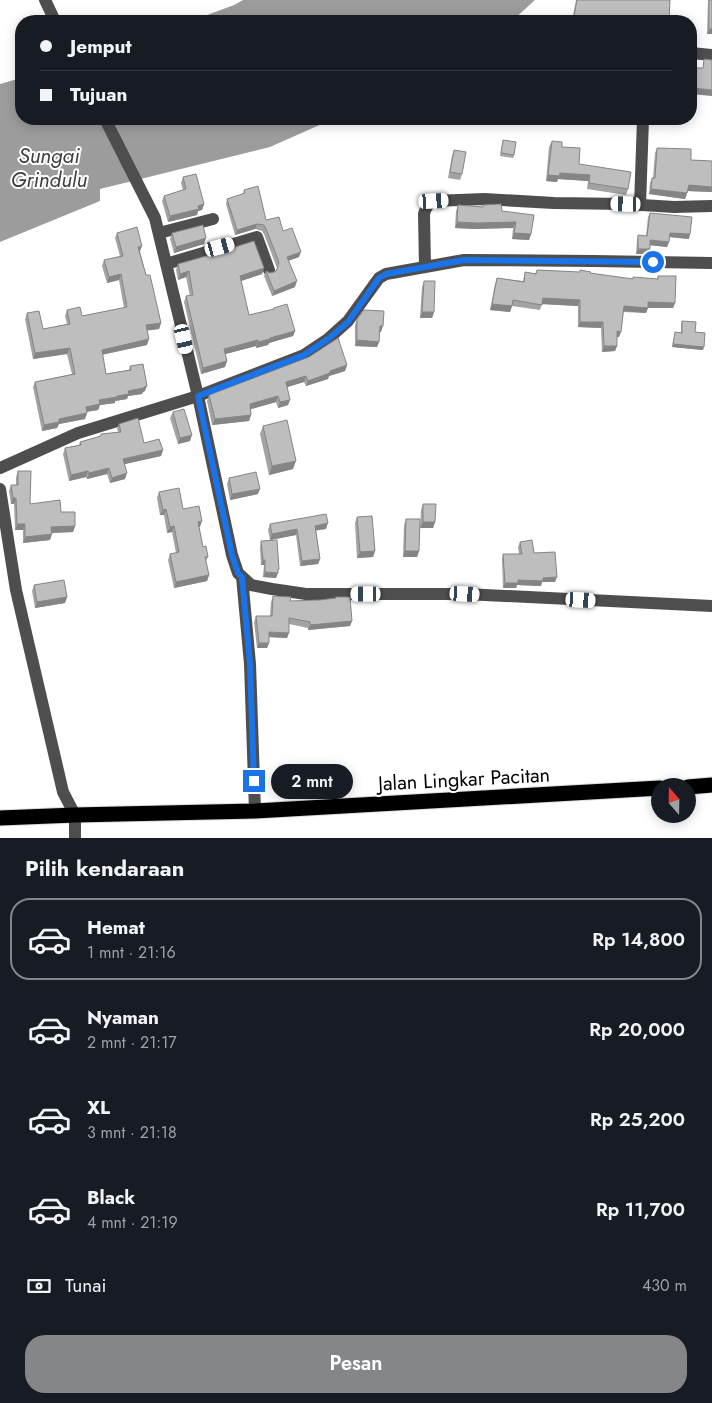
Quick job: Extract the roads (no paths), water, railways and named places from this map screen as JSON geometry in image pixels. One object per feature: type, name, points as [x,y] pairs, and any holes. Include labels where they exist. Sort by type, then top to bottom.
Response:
[{"type":"highway","points":[[696,786],[712,785]]},
{"type":"highway","name":"Jalan Lingkar Pacitan","points":[[0,818],[255,811],[651,789]]},
{"type":"street","points":[[45,0],[52,15]]},
{"type":"street","points":[[697,54],[712,55]]},
{"type":"street","points":[[108,125],[155,218],[198,396],[232,555],[238,573],[251,585],[306,594],[465,594],[712,606]]},
{"type":"street","points":[[640,205],[643,125]]},
{"type":"street","points":[[424,267],[424,214],[425,208],[434,201],[484,199],[674,207],[712,206]]},
{"type":"street","points":[[159,233],[213,219]]},
{"type":"street","points":[[166,264],[257,238],[269,270]]},
{"type":"street","points":[[0,468],[78,433],[198,396],[304,355],[328,339],[348,322],[379,278],[386,274],[464,260],[712,263]]},
{"type":"street","points":[[0,489],[16,590],[63,792],[75,815],[75,838]]},
{"type":"street","points":[[242,577],[250,664],[255,811]]},
{"type":"water","points":[[243,0],[535,0],[519,15],[207,15]]},
{"type":"water","name":"Sungai Grindulu","points":[[15,80],[15,125],[320,125],[270,147],[100,189],[100,201],[0,242],[0,84]]}]
